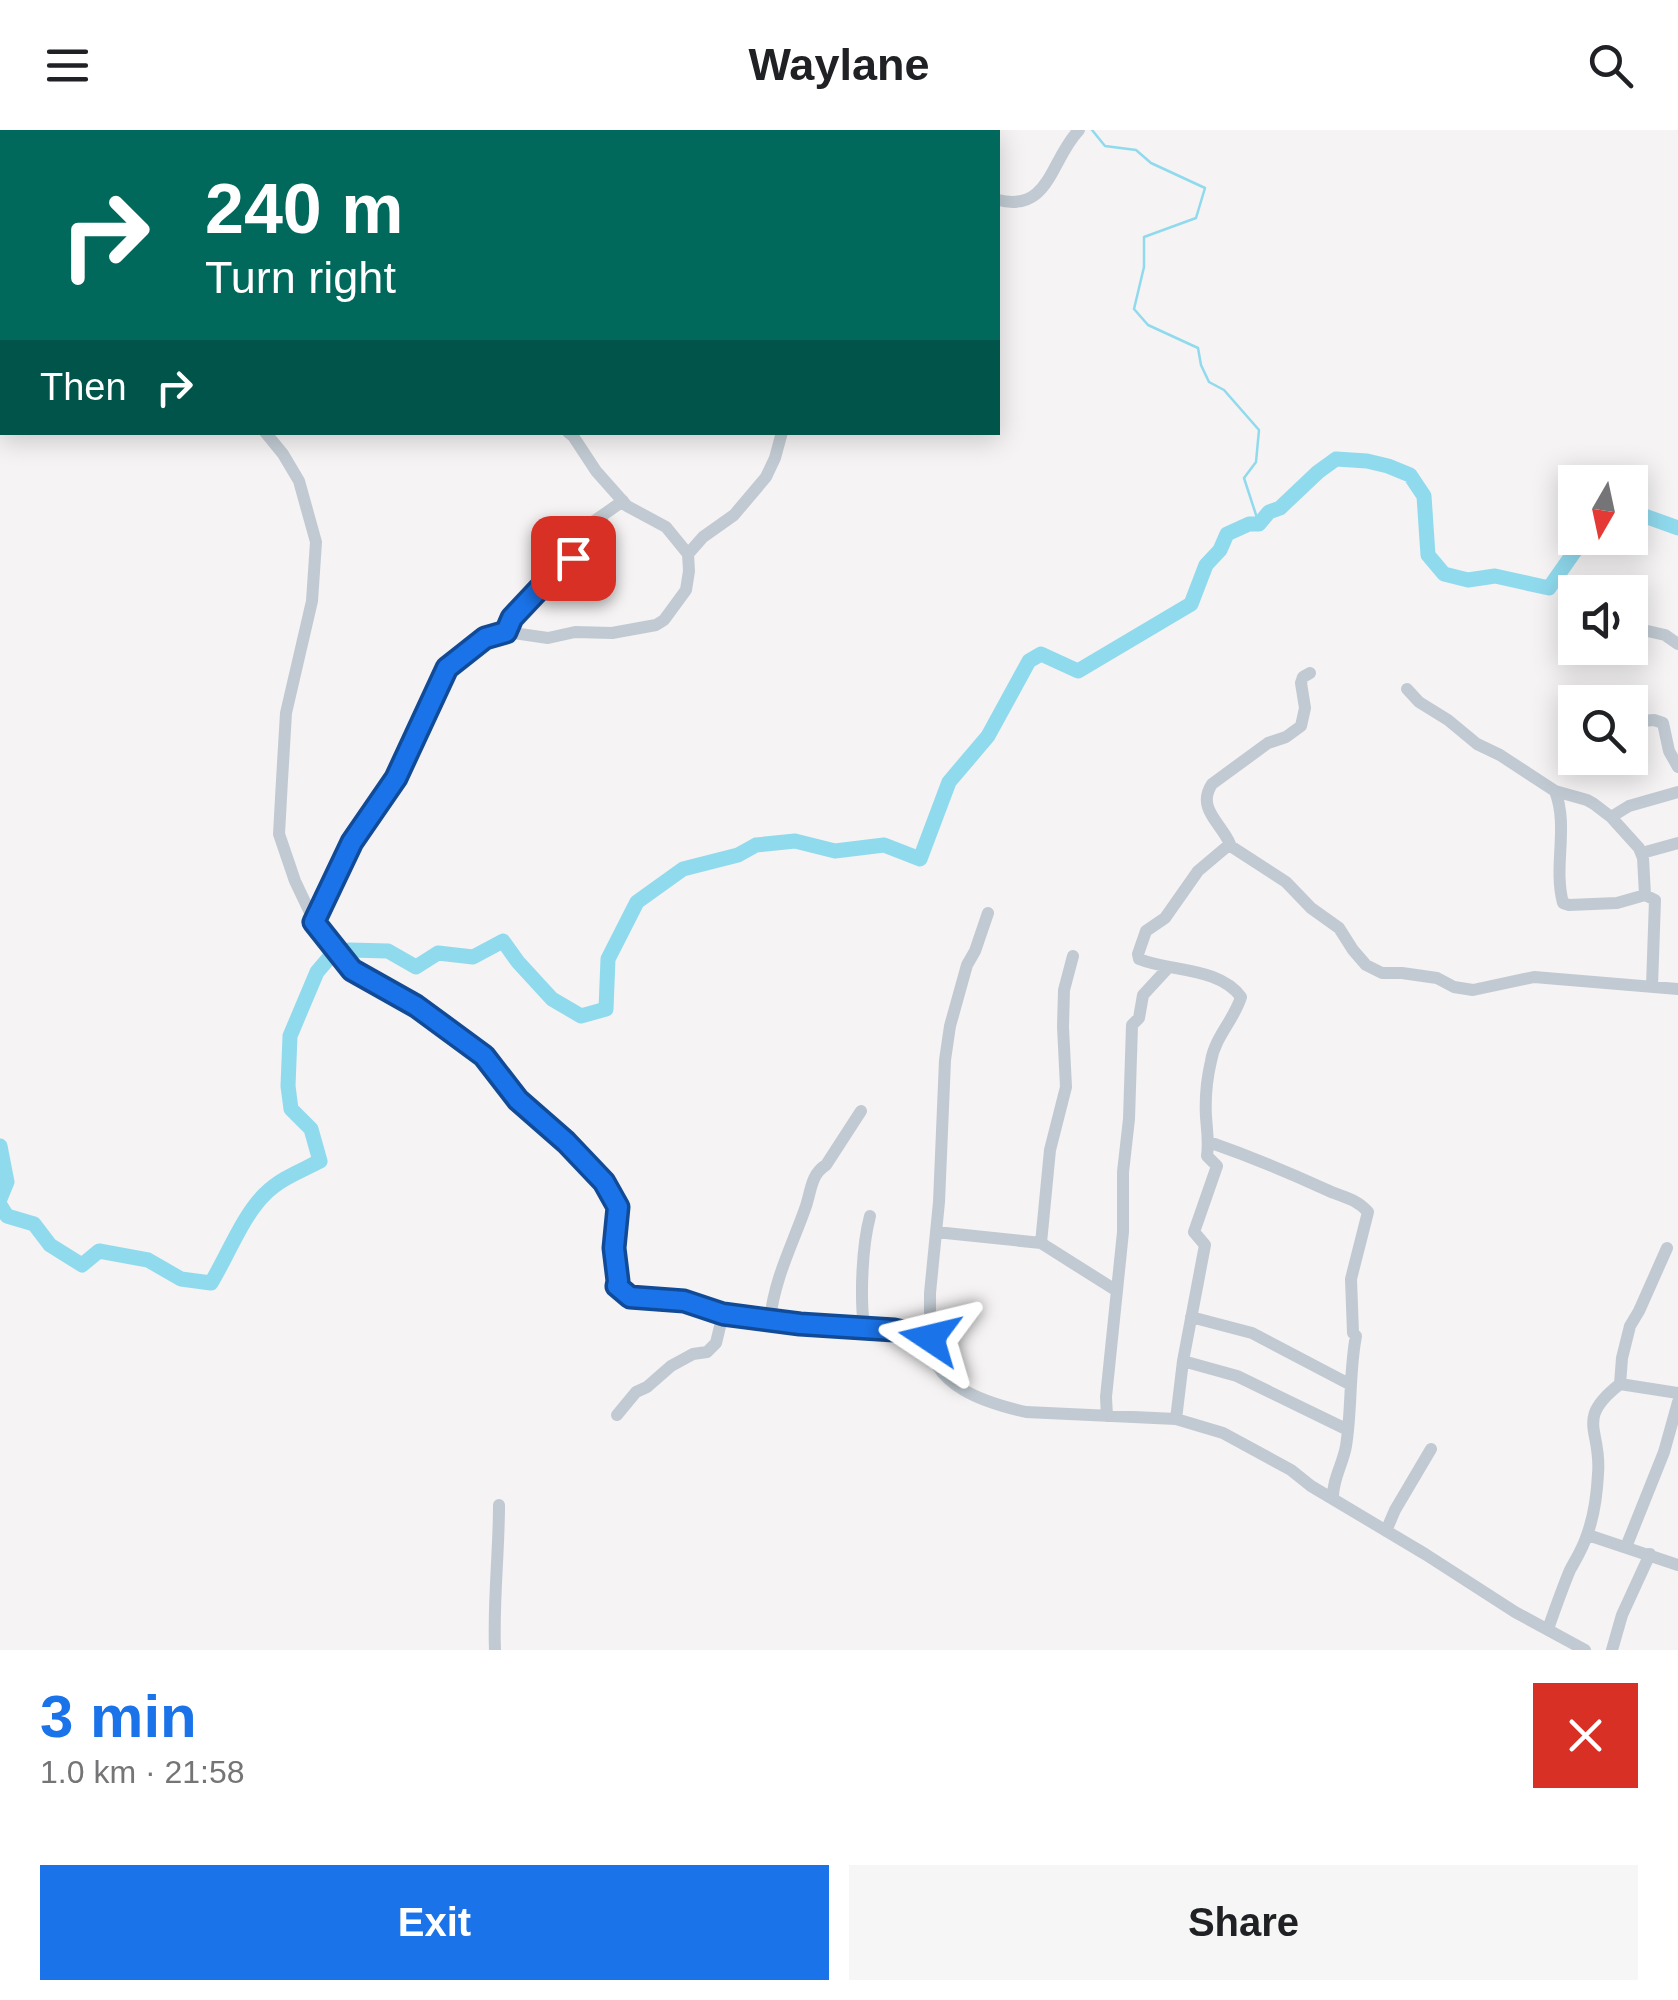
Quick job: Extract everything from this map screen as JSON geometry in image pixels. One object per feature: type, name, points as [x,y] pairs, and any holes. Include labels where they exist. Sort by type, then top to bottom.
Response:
[{"type":"street","points":[[1000,200],[1027,202],[1048,180],[1058,158],[1080,130]]},
{"type":"street","points":[[267,435],[284,454],[299,481],[316,542],[312,601],[286,713],[279,834],[295,881],[326,939],[346,964],[472,1045],[518,1100],[604,1182],[618,1207],[614,1248],[617,1286],[626,1296],[684,1301],[723,1314],[894,1330],[930,1338]]},
{"type":"street","points":[[314,922],[352,842],[396,778],[447,668],[485,638],[506,632],[548,638],[656,625],[686,590],[688,554],[666,526],[623,502],[572,435]]},
{"type":"street","points":[[688,554],[702,538],[734,515],[766,477],[781,435]]},
{"type":"street","points":[[506,632],[512,618],[573,558],[580,536],[590,524],[623,502]]},
{"type":"street","points":[[1648,631],[1678,644]]},
{"type":"street","points":[[1310,672],[1301,683],[1305,708],[1302,726],[1268,743],[1212,784],[1206,804],[1229,844],[1270,870],[1339,928],[1366,965],[1382,973],[1437,978],[1454,987],[1473,990],[1534,977],[1676,991]]},
{"type":"street","points":[[1407,689],[1477,744],[1555,791],[1587,800],[1610,817],[1642,853],[1644,895]]},
{"type":"street","points":[[1648,720],[1663,723],[1669,751],[1678,767]]},
{"type":"street","points":[[1555,791],[1562,826],[1563,903],[1617,903],[1644,895],[1655,900],[1652,986]]},
{"type":"street","points":[[1610,817],[1629,806],[1678,792]]},
{"type":"street","points":[[1642,853],[1678,843]]},
{"type":"street","points":[[1176,1418],[1206,1245],[1194,1232],[1217,1166],[1207,1156],[1210,1142],[1206,1112],[1212,1056],[1241,997],[1220,979],[1138,958],[1144,934],[1165,918],[1198,871],[1229,844]]},
{"type":"street","points":[[988,913],[955,1000],[946,1060],[930,1293],[931,1354],[944,1376],[964,1391],[1026,1412],[1176,1418],[1223,1434],[1292,1470],[1311,1486],[1515,1612],[1585,1650]]},
{"type":"street","points":[[1041,1243],[1050,1150],[1066,1087],[1064,990],[1073,956]]},
{"type":"street","points":[[1107,1416],[1123,1232],[1132,1025],[1138,1018],[1143,996],[1167,968]]},
{"type":"street","points":[[770,1319],[781,1266],[814,1178],[861,1111]]},
{"type":"street","points":[[1210,1142],[1349,1198],[1368,1212],[1351,1280],[1356,1336],[1346,1449],[1332,1487],[1334,1499]]},
{"type":"street","points":[[864,1328],[861,1305],[870,1216]]},
{"type":"street","points":[[936,1232],[1041,1243],[1117,1291]]},
{"type":"street","points":[[1548,1629],[1588,1535],[1596,1499],[1598,1454],[1592,1417],[1620,1384],[1630,1326],[1667,1248]]},
{"type":"street","points":[[617,1415],[636,1392],[671,1366],[693,1354],[707,1352],[716,1342],[723,1314]]},
{"type":"street","points":[[1191,1316],[1252,1333],[1351,1385]]},
{"type":"street","points":[[1183,1361],[1236,1376],[1348,1430]]},
{"type":"street","points":[[1620,1384],[1678,1393]]},
{"type":"street","points":[[1626,1547],[1664,1452],[1678,1402]]},
{"type":"street","points":[[1386,1531],[1431,1450]]},
{"type":"street","points":[[495,1650],[499,1504]]},
{"type":"street","points":[[1588,1535],[1678,1565]]},
{"type":"street","points":[[1612,1650],[1622,1615],[1650,1554]]},
{"type":"waterway","points":[[1092,130],[1105,146],[1136,150],[1151,163],[1205,188],[1196,218],[1144,237],[1144,267],[1134,309],[1148,325],[1198,348],[1209,382],[1224,390],[1259,430],[1256,462],[1244,478],[1259,524]]},
{"type":"waterway","points":[[0,1205],[7,1216],[34,1224],[50,1245],[82,1265],[99,1251],[148,1260],[181,1279],[211,1283],[242,1225],[265,1194],[320,1161],[311,1129],[291,1109],[290,1036],[317,972],[329,958],[349,950],[388,951],[416,967],[438,953],[473,957],[503,941],[552,999],[581,1016],[606,1009],[608,959],[637,902],[683,869],[738,855],[756,845],[795,841],[835,851],[884,845],[920,859],[949,782],[988,736],[1029,661],[1041,654],[1078,671],[1191,604],[1206,565],[1220,550],[1227,534],[1259,524],[1336,459],[1367,461],[1410,475],[1424,496],[1428,555],[1444,574],[1468,580],[1495,576],[1549,588],[1572,555]]},
{"type":"waterway","points":[[1648,517],[1678,528]]},
{"type":"waterway","points":[[0,1146],[7,1182],[0,1199]]},
{"type":"route","points":[[573,558],[512,618],[506,632],[485,638],[447,668],[396,778],[352,842],[314,922],[352,970],[416,1006],[472,1045],[518,1100],[604,1182],[618,1207],[614,1248],[617,1286],[626,1296],[684,1301],[723,1314],[894,1330],[930,1338]]}]
